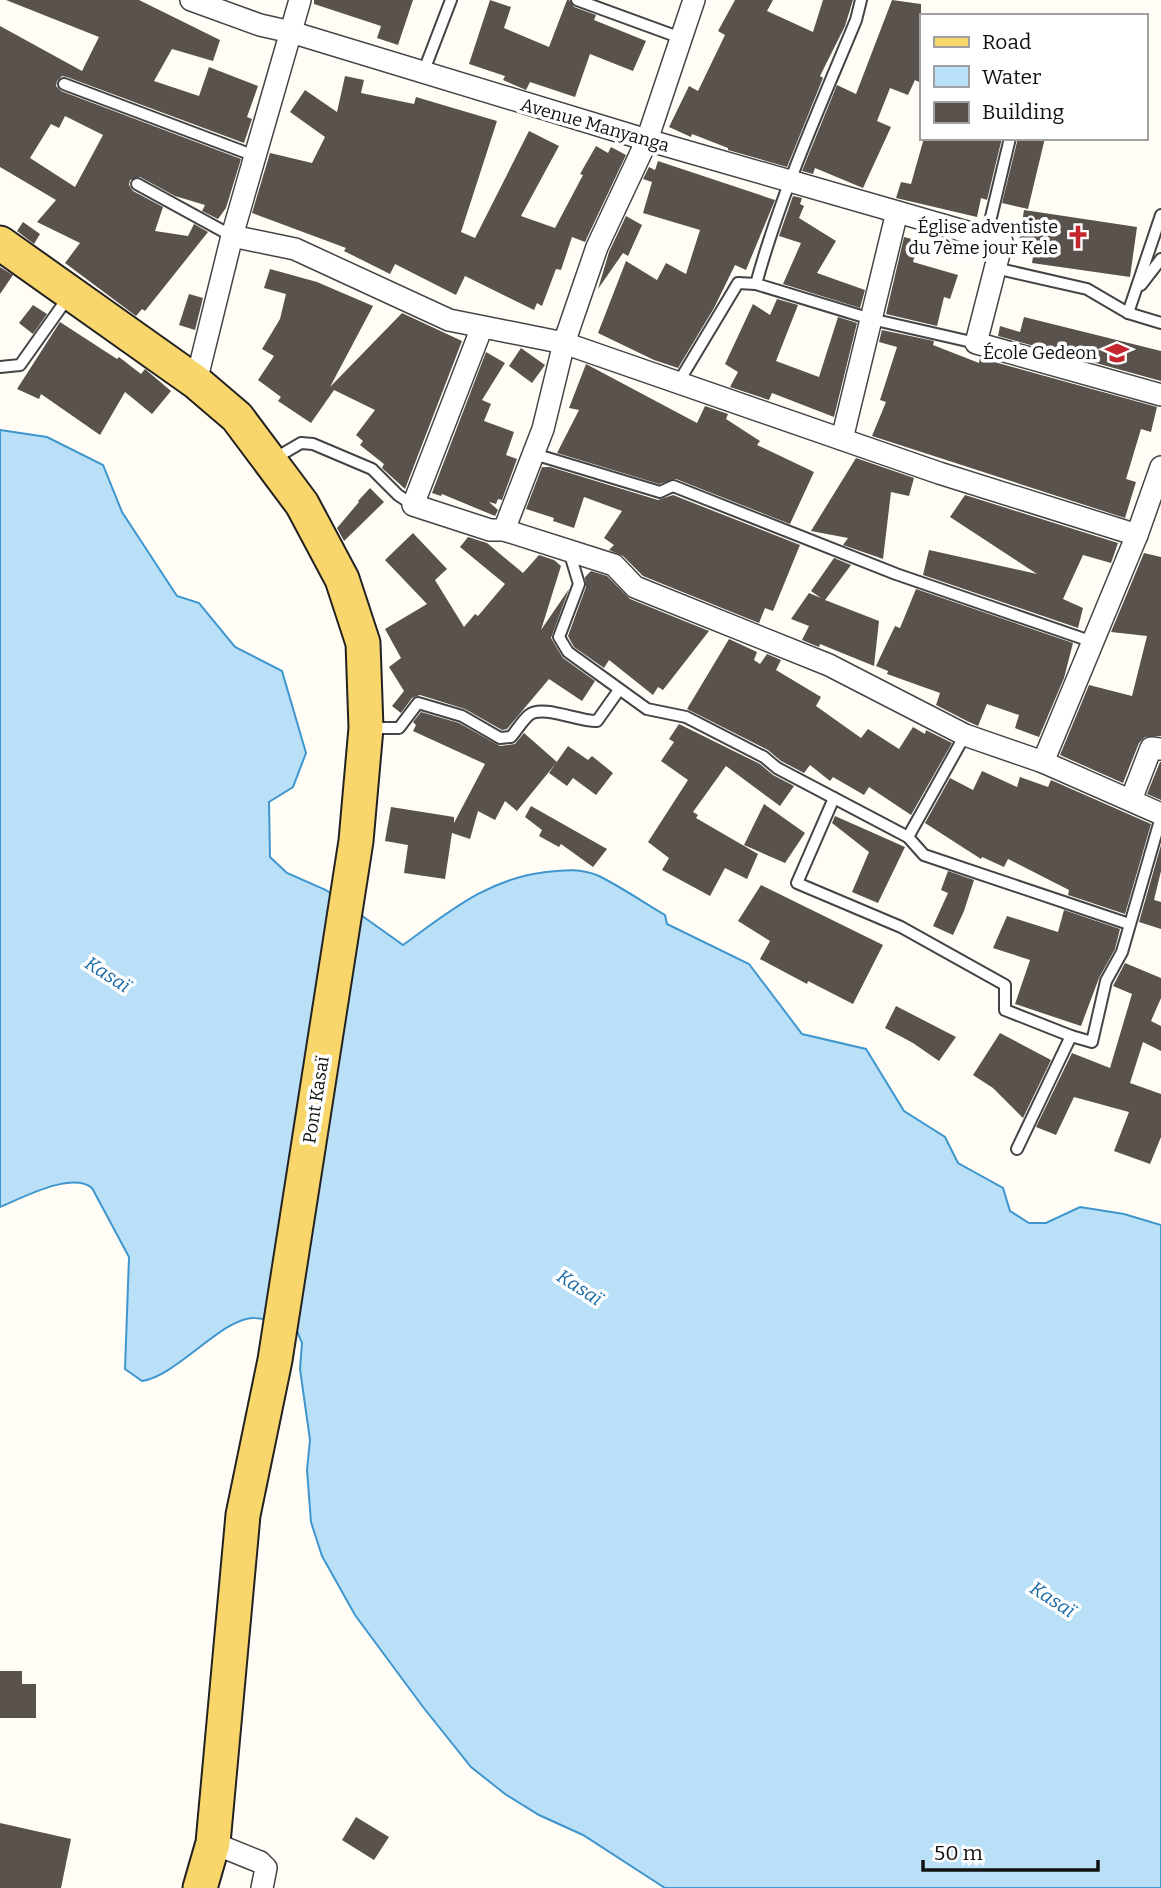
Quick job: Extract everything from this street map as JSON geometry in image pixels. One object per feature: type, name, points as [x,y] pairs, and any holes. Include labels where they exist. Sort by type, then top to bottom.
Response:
[{"type":"main road","name":"Pont Kasaï","points":[[0,243],[195,382],[237,417],[302,504],[342,579],[363,643],[366,728],[356,841],[275,1360],[243,1516],[213,1843],[200,1888]]},
{"type":"street","name":"Avenue Manyanga","points":[[191,0],[260,25],[994,240]]},
{"type":"street","points":[[195,382],[232,236],[300,0]]},
{"type":"street","points":[[504,530],[543,429],[564,343],[597,247],[647,140],[694,0]]},
{"type":"street","points":[[842,439],[897,212]]},
{"type":"street","points":[[232,236],[295,249],[450,320],[564,343],[939,473],[1137,535]]},
{"type":"street","points":[[994,240],[995,268],[976,343],[1161,395]]},
{"type":"street","points":[[482,327],[413,505],[614,565],[635,587],[829,666],[965,736],[1043,762],[1161,816]]},
{"type":"street","points":[[1043,762],[1137,535],[1161,467]]},
{"type":"street","points":[[1131,800],[1151,747],[1161,749]]},
{"type":"street","points":[[213,1843],[260,1862],[266,1868],[262,1888]]},
{"type":"lane","points":[[423,73],[451,0]]},
{"type":"lane","points":[[577,0],[681,38]]},
{"type":"lane","points":[[756,284],[769,236],[789,181],[856,20],[861,0]]},
{"type":"lane","points":[[64,84],[255,156]]},
{"type":"lane","points":[[994,240],[1010,140]]},
{"type":"lane","points":[[136,184],[232,236]]},
{"type":"lane","points":[[1128,313],[1161,215]]},
{"type":"lane","points":[[1134,292],[1161,259]]},
{"type":"lane","points":[[995,268],[1087,289],[1128,313],[1161,323]]},
{"type":"lane","points":[[678,383],[738,283],[756,284],[871,319],[976,343]]},
{"type":"lane","points":[[0,367],[20,365],[71,293]]},
{"type":"lane","points":[[269,461],[301,443],[313,444],[372,469],[398,495],[413,505]]},
{"type":"lane","points":[[534,454],[660,492],[673,486],[896,574],[1093,642]]},
{"type":"lane","points":[[569,551],[579,584],[559,637],[568,652],[647,709],[685,717],[764,757],[777,768],[908,837],[924,855],[1129,924]]},
{"type":"lane","points":[[366,728],[399,727],[418,703],[462,716],[500,738],[511,737],[531,712],[542,710],[586,722],[597,721],[620,690]]},
{"type":"lane","points":[[908,837],[965,736]]},
{"type":"lane","points":[[834,798],[797,883],[901,928],[994,978],[1005,985],[1005,1010],[1092,1042],[1107,981],[1122,952],[1161,816]]},
{"type":"lane","points":[[1017,1149],[1071,1036]]},
{"type":"water","name":"Kasaï","points":[[0,430],[47,437],[103,465],[122,512],[177,596],[199,603],[235,647],[282,671],[306,753],[293,787],[269,802],[270,857],[287,873],[326,890],[403,945],[470,899],[505,882],[546,872],[592,873],[665,915],[667,924],[749,964],[802,1034],[866,1049],[904,1111],[945,1137],[958,1163],[1003,1188],[1010,1211],[1029,1223],[1046,1223],[1080,1207],[1124,1214],[1161,1225],[1161,1888],[665,1888],[583,1835],[539,1815],[505,1794],[471,1767],[355,1615],[322,1556],[311,1522],[307,1470],[310,1440],[300,1369],[302,1343],[297,1331],[260,1318],[243,1320],[229,1326],[156,1377],[142,1381],[125,1369],[129,1257],[92,1188],[83,1184],[60,1184],[0,1207]]},
{"type":"building","points":[[6,0],[139,0],[220,40],[213,61],[172,49],[154,81],[199,96],[209,67],[258,86],[247,117],[252,119],[244,143],[67,77],[62,76],[57,81],[56,86],[61,91],[241,159],[226,208],[218,219],[202,211],[205,205],[175,196],[140,177],[130,180],[129,185],[133,191],[163,207],[155,231],[188,236],[194,224],[208,232],[145,311],[142,309],[136,316],[65,263],[80,243],[37,222],[56,200],[0,167],[0,26],[82,71],[99,37]],"holes":[[[65,116],[103,135],[75,187],[30,158],[51,124],[59,128]]]},
{"type":"building","points":[[314,0],[413,0],[398,45],[377,38],[381,26],[314,4]]},
{"type":"building","points":[[490,0],[511,7],[504,28],[549,47],[567,0],[574,7],[596,15],[594,20],[646,41],[633,71],[590,54],[575,97],[530,82],[526,90],[503,80],[505,76],[469,64]]},
{"type":"building","points":[[735,0],[773,0],[767,11],[813,32],[823,0],[853,0],[845,26],[820,76],[823,78],[787,167],[728,150],[669,127],[689,86],[698,91],[725,35],[718,31]]},
{"type":"building","points":[[892,0],[921,4],[920,82],[915,80],[908,95],[890,88],[877,121],[891,127],[863,188],[815,168],[813,174],[802,171],[837,85],[856,94]]},
{"type":"building","points":[[345,76],[364,80],[361,93],[414,104],[416,97],[497,121],[461,232],[475,238],[529,131],[559,146],[521,216],[555,228],[596,146],[608,153],[611,147],[626,155],[585,242],[572,237],[561,270],[556,269],[542,306],[537,303],[534,310],[465,276],[456,295],[395,264],[390,274],[344,251],[346,248],[252,213],[270,153],[312,163],[325,137],[290,112],[305,90],[337,112]]},
{"type":"building","points":[[923,140],[1002,140],[987,200],[981,198],[977,217],[896,198],[901,182],[911,184]]},
{"type":"building","points":[[1018,140],[1045,140],[1028,209],[1002,203]]},
{"type":"building","points":[[658,161],[775,200],[746,270],[735,265],[714,308],[678,368],[654,360],[598,333],[626,261],[657,280],[666,263],[686,274],[700,230],[643,213],[652,182],[643,179],[649,167],[655,170]]},
{"type":"building","points":[[793,196],[802,198],[800,204],[804,206],[799,218],[836,241],[817,273],[865,290],[860,308],[783,284],[801,243],[779,236]]},
{"type":"building","name":"Église adventiste du 7ème jour Kele","points":[[1024,210],[1137,227],[1130,277],[1032,263],[1034,250],[1018,248]]},
{"type":"building","points":[[626,216],[642,225],[628,256],[623,253],[598,289],[609,252]]},
{"type":"building","points":[[23,222],[40,234],[34,244],[17,231]]},
{"type":"building","points":[[904,237],[919,241],[913,262],[958,275],[950,299],[944,297],[937,326],[886,314]]},
{"type":"building","points":[[0,267],[13,275],[0,294]]},
{"type":"building","points":[[270,269],[317,282],[373,306],[330,387],[402,313],[462,341],[405,489],[382,468],[384,464],[360,445],[363,441],[356,435],[375,410],[334,390],[311,423],[278,401],[281,397],[258,380],[274,356],[262,349],[280,319],[286,294],[264,288]]},
{"type":"building","points":[[189,294],[203,298],[195,330],[179,325]]},
{"type":"building","points":[[777,299],[798,305],[776,361],[819,377],[838,317],[857,323],[834,417],[772,393],[769,400],[730,387],[738,372],[725,364],[753,304],[770,315]]},
{"type":"building","points":[[33,305],[47,314],[33,334],[19,323]]},
{"type":"building","points":[[1024,317],[1161,351],[1161,381],[998,336],[1000,326],[1020,332]]},
{"type":"building","points":[[60,322],[117,359],[119,357],[141,374],[145,369],[171,391],[152,414],[125,392],[100,435],[41,394],[39,399],[17,389]]},
{"type":"building","points":[[882,330],[934,341],[933,345],[979,363],[980,358],[1157,407],[1151,432],[1141,429],[1126,479],[1136,482],[1125,518],[872,436],[886,402],[880,400],[897,347],[879,342]]},
{"type":"building","points":[[521,348],[545,365],[532,383],[509,366]]},
{"type":"building","points":[[486,352],[505,363],[482,400],[491,404],[484,421],[514,432],[506,455],[517,459],[502,500],[498,499],[496,504],[489,502],[498,510],[495,516],[442,494],[432,493]]},
{"type":"building","points":[[586,364],[697,423],[705,406],[728,414],[726,419],[760,441],[757,445],[814,472],[790,524],[676,479],[659,484],[557,453],[579,410],[569,408]]},
{"type":"building","points":[[856,458],[914,478],[909,496],[891,492],[883,559],[843,545],[848,538],[811,531]]},
{"type":"building","points":[[542,467],[550,467],[658,500],[673,495],[800,545],[773,611],[765,608],[759,623],[643,576],[623,556],[609,550],[614,545],[604,538],[622,511],[584,497],[574,528],[526,509]]},
{"type":"building","points":[[370,488],[384,502],[344,541],[337,528]]},
{"type":"building","points":[[965,495],[1118,543],[1111,563],[1083,555],[1063,599],[1083,608],[1078,628],[923,575],[929,550],[1037,574],[950,517]]},
{"type":"building","points":[[413,533],[447,569],[435,580],[464,627],[475,614],[478,616],[505,584],[460,547],[468,537],[487,543],[523,573],[539,555],[554,560],[561,566],[541,630],[569,589],[551,638],[563,658],[595,681],[582,701],[549,679],[507,729],[502,730],[465,709],[420,695],[412,698],[401,713],[392,706],[404,691],[389,667],[401,658],[385,629],[427,604],[385,560]]},
{"type":"building","points":[[1144,553],[1161,557],[1161,736],[1145,737],[1139,743],[1123,783],[1060,755],[1089,685],[1132,696],[1147,636],[1111,632]]},
{"type":"building","points":[[834,558],[851,565],[825,600],[879,621],[874,666],[820,644],[819,647],[802,640],[809,626],[791,619],[809,593],[821,598],[811,591]]},
{"type":"building","points":[[591,571],[607,576],[630,599],[709,631],[663,690],[658,687],[653,695],[609,660],[604,668],[574,647],[568,636],[586,587],[585,577]]},
{"type":"building","points":[[916,589],[1073,643],[1064,678],[1039,737],[1015,728],[1019,715],[987,704],[978,726],[936,705],[940,693],[887,674],[888,671],[876,666],[895,626],[900,628]]},
{"type":"building","points":[[729,639],[757,652],[754,660],[760,664],[767,654],[781,660],[776,670],[821,697],[816,706],[861,738],[868,729],[899,749],[913,727],[925,734],[926,730],[952,743],[911,815],[869,787],[864,795],[833,777],[830,781],[810,765],[804,773],[781,761],[768,750],[687,709]]},
{"type":"building","points":[[421,712],[459,723],[500,746],[515,744],[524,733],[557,762],[517,811],[505,801],[495,820],[478,811],[470,839],[452,833],[445,879],[404,873],[408,845],[385,841],[391,807],[454,817],[454,823],[485,764],[413,731],[416,725],[413,722]]},
{"type":"building","points":[[679,724],[760,764],[773,775],[794,786],[780,806],[726,766],[693,812],[698,815],[696,818],[758,854],[747,879],[725,868],[710,896],[662,870],[669,858],[648,842],[688,780],[661,761],[674,742],[669,739]]},
{"type":"building","points":[[568,746],[588,760],[592,756],[613,773],[596,795],[573,778],[567,786],[549,773]]},
{"type":"building","points":[[1161,762],[1161,800],[1147,794]]},
{"type":"building","points":[[982,771],[1017,787],[1020,777],[1048,787],[1051,780],[1151,824],[1125,914],[1068,895],[1069,890],[1008,859],[1004,867],[982,857],[981,859],[925,823],[950,778],[973,790]]},
{"type":"building","points":[[764,804],[805,833],[785,863],[744,845]]},
{"type":"building","points":[[531,806],[607,849],[593,867],[561,844],[559,847],[539,836],[542,830],[525,817]]},
{"type":"building","points":[[835,816],[905,847],[878,903],[852,892],[869,852],[832,823]]},
{"type":"building","points":[[1161,845],[1161,871],[1154,900],[1161,902],[1161,929],[1139,922]]},
{"type":"building","points":[[948,871],[974,880],[953,935],[933,926],[948,893],[941,890]]},
{"type":"building","points":[[761,885],[883,945],[853,1004],[760,959],[770,941],[738,921]]},
{"type":"building","points":[[1064,910],[1120,929],[1115,949],[1099,978],[1081,1026],[1015,1004],[1030,960],[993,948],[1007,916],[1058,932]]},
{"type":"building","points":[[1125,963],[1161,978],[1161,998],[1151,1021],[1161,1026],[1161,1051],[1143,1042],[1130,1083],[1161,1094],[1161,1137],[1150,1164],[1114,1151],[1129,1112],[1074,1097],[1056,1135],[1036,1127],[1072,1053],[1110,1068],[1132,994],[1113,986]]},
{"type":"building","points":[[896,1006],[956,1037],[939,1061],[885,1028]]},
{"type":"building","points":[[1000,1033],[1051,1060],[1023,1118],[993,1088],[973,1075]]},
{"type":"building","points":[[0,1671],[22,1671],[22,1684],[36,1684],[36,1718],[0,1718]]},
{"type":"building","points":[[356,1817],[389,1837],[374,1860],[342,1840]]},
{"type":"building","points":[[0,1823],[71,1839],[61,1888],[0,1888]]},
{"type":"place","name":"Église adventiste du 7ème jour Kele","points":[[1078,237]]},
{"type":"place","name":"École Gedeon","points":[[1117,353]]}]
